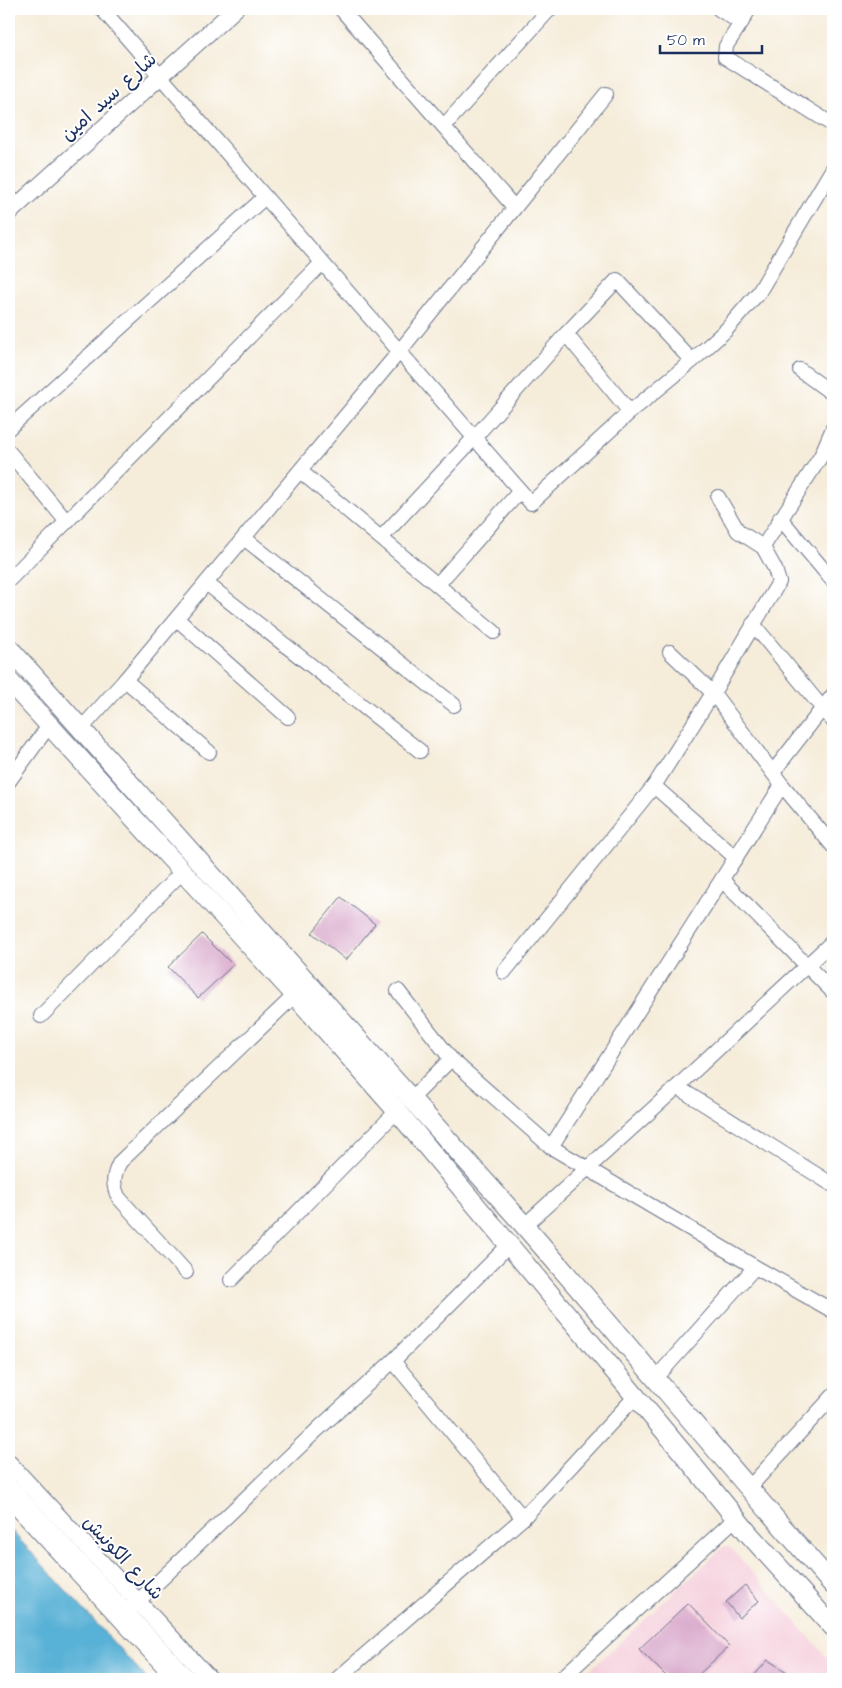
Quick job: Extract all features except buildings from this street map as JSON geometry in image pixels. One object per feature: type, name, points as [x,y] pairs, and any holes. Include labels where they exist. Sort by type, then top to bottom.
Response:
[{"type":"main road","points":[[9,648],[412,1098],[656,1378],[748,1489],[833,1585]]},
{"type":"main road","points":[[9,681],[295,995],[397,1111],[736,1518],[833,1627]]},
{"type":"main road","points":[[682,1452],[704,1435]]},
{"type":"street","points":[[102,9],[531,503],[630,412],[726,330],[759,292],[833,168]]},
{"type":"street","name":"شارع سيد امين","points":[[9,213],[235,9]]},
{"type":"street","points":[[341,9],[514,207]]},
{"type":"street","points":[[444,126],[550,9]]},
{"type":"street","points":[[719,9],[742,23]]},
{"type":"street","points":[[749,9],[726,46],[725,58],[833,125]]},
{"type":"street","points":[[81,729],[177,619],[399,352],[606,94]]},
{"type":"street","points":[[9,428],[266,197]]},
{"type":"street","points":[[9,580],[322,263]]},
{"type":"street","points":[[381,538],[616,280],[692,361]]},
{"type":"street","points":[[566,334],[630,412]]},
{"type":"street","points":[[800,370],[833,394]]},
{"type":"street","points":[[763,547],[820,456],[833,428]]},
{"type":"street","points":[[9,452],[68,522]]},
{"type":"street","points":[[300,471],[494,632]]},
{"type":"street","points":[[438,584],[520,491]]},
{"type":"street","points":[[504,972],[654,786],[713,693],[779,582],[775,568],[763,547],[738,531],[718,497]]},
{"type":"street","points":[[780,518],[833,580]]},
{"type":"street","points":[[244,538],[454,705]]},
{"type":"street","points":[[206,583],[420,750]]},
{"type":"street","points":[[177,619],[288,717]]},
{"type":"street","points":[[753,624],[833,721]]},
{"type":"street","points":[[670,652],[713,693],[782,785],[833,846]]},
{"type":"street","points":[[125,680],[209,752]]},
{"type":"street","points":[[773,772],[833,695]]},
{"type":"street","points":[[9,780],[50,724]]},
{"type":"street","points":[[551,1147],[782,785]]},
{"type":"street","points":[[654,786],[736,858]]},
{"type":"street","points":[[41,1016],[182,872]]},
{"type":"street","points":[[722,880],[833,992]]},
{"type":"street","points":[[524,1226],[677,1087],[833,940]]},
{"type":"street","points":[[398,991],[451,1059],[551,1147],[587,1170],[833,1311]]},
{"type":"street","points":[[186,1272],[120,1198],[115,1190],[116,1170],[120,1162],[295,995]]},
{"type":"street","points":[[412,1098],[451,1059]]},
{"type":"street","points":[[677,1087],[833,1185]]},
{"type":"street","points":[[232,1280],[397,1111]]},
{"type":"street","points":[[132,1607],[317,1430],[393,1361],[509,1245]]},
{"type":"street","points":[[656,1378],[755,1267]]},
{"type":"street","points":[[393,1361],[522,1518]]},
{"type":"street","points":[[748,1489],[833,1396]]},
{"type":"street","points":[[337,1679],[522,1518],[635,1397]]},
{"type":"street","name":"شارع الكونيش","points":[[9,1463],[132,1607],[188,1679]]},
{"type":"street","name":"شارع الكونيش","points":[[9,1486],[132,1607],[210,1679]]},
{"type":"street","points":[[9,1503],[172,1679]]},
{"type":"street","points":[[561,1679],[736,1518]]},
{"type":"shaded area","points":[[726,1546],[732,1549],[833,1664],[833,1679],[580,1679],[722,1548]]},
{"type":"water","points":[[9,1528],[147,1679],[9,1679]]}]
